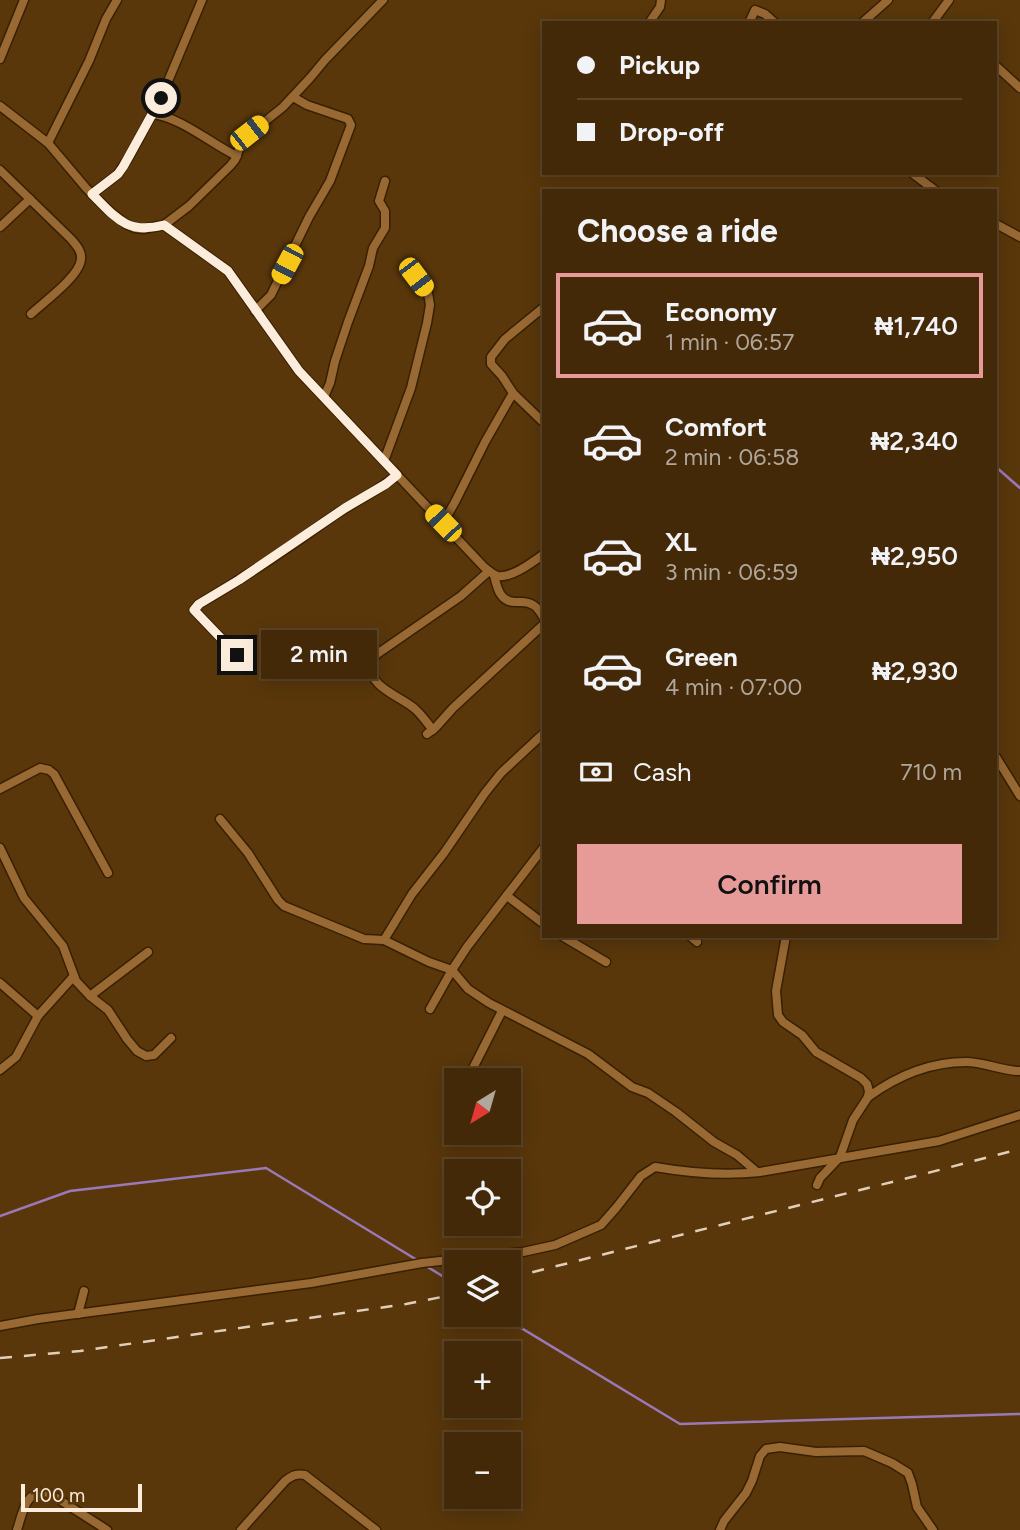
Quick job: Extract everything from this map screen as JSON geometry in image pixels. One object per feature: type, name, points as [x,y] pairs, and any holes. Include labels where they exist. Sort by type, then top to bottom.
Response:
[{"type":"street","points":[[0,59],[24,0]]},
{"type":"street","points":[[48,143],[117,0]]},
{"type":"street","points":[[92,194],[123,167],[161,98],[202,0]]},
{"type":"street","points":[[0,107],[48,143],[92,194],[126,224],[143,229],[164,225],[190,206],[230,166],[243,139],[283,107],[383,0]]},
{"type":"street","points":[[650,21],[660,7],[661,0]]},
{"type":"street","points":[[750,21],[757,0]]},
{"type":"street","points":[[864,21],[888,0]]},
{"type":"street","points":[[935,20],[949,0]]},
{"type":"street","points":[[755,10],[773,21]]},
{"type":"street","points":[[997,67],[1020,88]]},
{"type":"street","points":[[255,311],[271,295],[309,217],[330,181],[351,125],[348,119],[307,105],[293,97]]},
{"type":"street","points":[[152,114],[180,124],[237,156]]},
{"type":"street","points":[[0,170],[71,239],[81,256],[78,269],[31,314]]},
{"type":"street","points":[[915,175],[933,189]]},
{"type":"street","points":[[324,397],[373,248],[385,228],[385,211],[379,201],[385,181]]},
{"type":"street","points":[[0,227],[30,199]]},
{"type":"street","points":[[164,225],[224,267],[288,357],[484,567],[500,576],[513,573],[542,555]]},
{"type":"street","points":[[997,225],[1020,237]]},
{"type":"street","points":[[384,461],[411,388],[427,323],[430,305],[428,293],[416,277]]},
{"type":"street","points":[[542,309],[505,339],[491,357],[491,364],[513,393],[542,421]]},
{"type":"street","points":[[443,523],[513,393]]},
{"type":"street","points":[[237,655],[194,610],[199,604],[397,475]]},
{"type":"street","points":[[492,573],[502,598],[516,603],[530,603],[542,615]]},
{"type":"street","points":[[492,573],[377,654],[371,664],[374,678],[392,695],[416,709],[430,732],[542,626]]},
{"type":"street","points":[[384,940],[412,894],[485,793],[501,773],[542,735]]},
{"type":"street","points":[[997,759],[1020,796]]},
{"type":"street","points":[[0,789],[40,768],[49,769],[108,873]]},
{"type":"street","points":[[220,819],[248,853],[284,906],[364,939],[384,940],[452,970],[468,989],[502,1011],[588,1054],[632,1087],[648,1093],[676,1112],[757,1172]]},
{"type":"street","points":[[0,848],[23,898],[63,946],[76,981],[108,1010],[127,1040],[146,1056],[154,1055],[171,1038]]},
{"type":"street","points":[[430,1009],[467,947],[542,850]]},
{"type":"street","points":[[506,896],[542,923]]},
{"type":"street","points":[[565,938],[606,962]]},
{"type":"street","points":[[786,938],[776,991],[778,1015],[802,1035],[816,1052],[861,1078],[867,1084],[869,1097]]},
{"type":"street","points":[[90,996],[148,952]]},
{"type":"street","points":[[0,1070],[16,1057],[38,1016],[74,976]]},
{"type":"street","points":[[0,984],[38,1016]]},
{"type":"street","points":[[473,1068],[502,1011]]},
{"type":"street","points":[[817,1185],[820,1178],[840,1157],[853,1120],[869,1097],[891,1081],[943,1064],[967,1062],[1020,1071]]},
{"type":"street","points":[[0,1326],[311,1283],[422,1263],[523,1252],[555,1245],[601,1225],[640,1176],[655,1167],[735,1175],[757,1172],[939,1141],[1020,1115]]},
{"type":"street","points":[[78,1314],[84,1291]]},
{"type":"street","points":[[720,1530],[746,1493],[760,1456],[766,1449],[780,1447],[816,1452],[864,1451],[892,1463],[908,1474],[918,1507],[933,1530]]},
{"type":"street","points":[[241,1530],[285,1481],[299,1474],[305,1475],[376,1530]]},
{"type":"street","points":[[17,1530],[30,1497],[42,1492],[60,1499],[107,1530]]},
{"type":"waterway","points":[[997,468],[1020,488]]},
{"type":"waterway","points":[[0,1216],[70,1191],[266,1168],[417,1260]]},
{"type":"waterway","points":[[426,1266],[444,1277]]},
{"type":"waterway","points":[[520,1327],[680,1424],[1020,1414]]},
{"type":"railway","points":[[521,1275],[1020,1149]]},
{"type":"railway","points":[[0,1358],[80,1351],[444,1297]]},
{"type":"route","points":[[161,98],[118,174],[92,194],[126,224],[143,229],[164,225],[224,267],[299,371],[397,475],[199,604],[194,610],[237,655]]}]
